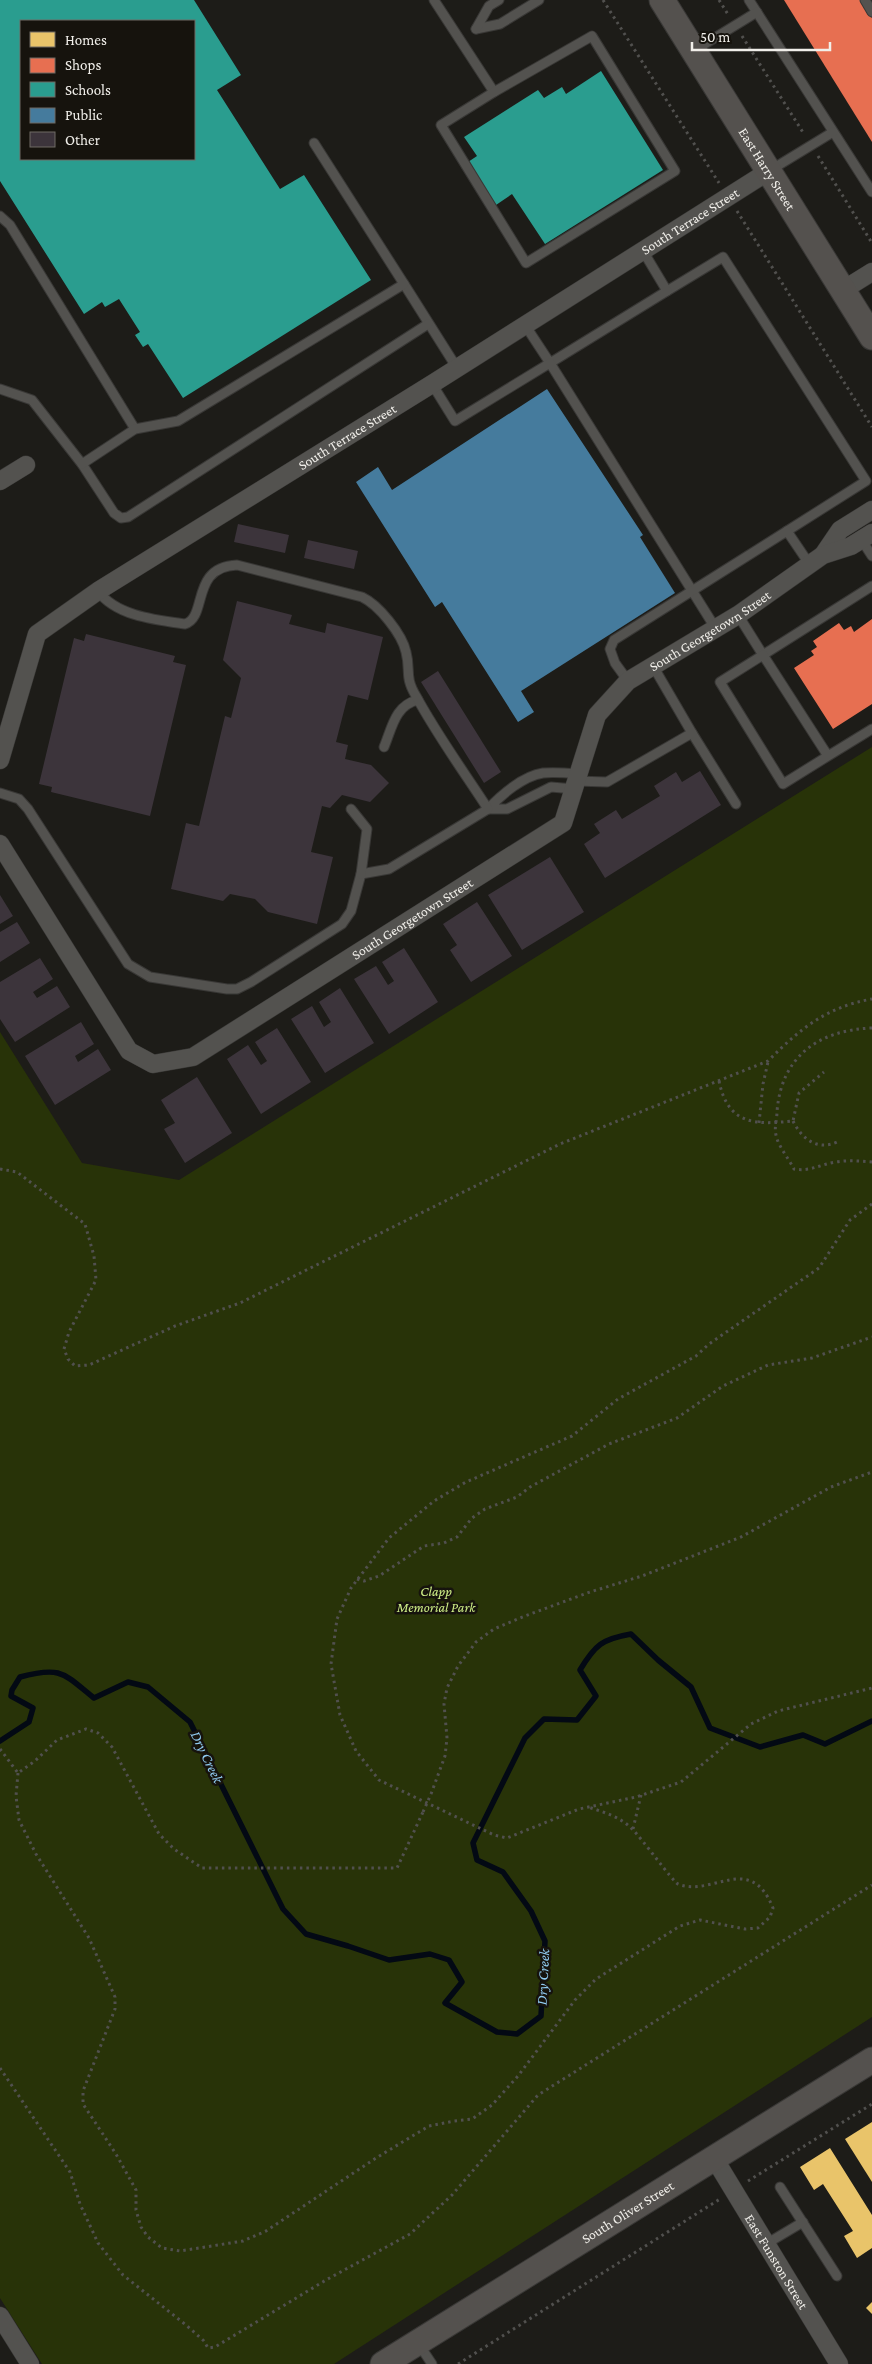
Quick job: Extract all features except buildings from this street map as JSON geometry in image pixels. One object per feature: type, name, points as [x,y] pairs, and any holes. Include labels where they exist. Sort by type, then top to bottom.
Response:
[{"type":"main road","name":"East Harry Street","points":[[662,0],[872,337]]},
{"type":"main road","name":"South Oliver Street","points":[[383,2364],[872,2060]]},
{"type":"street","name":"South Terrace Street","points":[[0,760],[37,634],[98,591],[432,384],[769,171]]},
{"type":"street","points":[[843,290],[872,272]]},
{"type":"street","points":[[0,481],[26,465]]},
{"type":"street","name":"South Georgetown Street","points":[[816,560],[840,530],[872,510]]},
{"type":"street","name":"South Georgetown Street","points":[[0,844],[129,1051],[153,1064],[192,1057],[563,823],[596,715],[628,681],[716,629],[816,560],[851,546],[867,536]]},
{"type":"street","name":"East Funston Street","points":[[714,2158],[839,2364]]},
{"type":"street","points":[[0,2316],[5,2335],[30,2364]]},
{"type":"lane","points":[[434,0],[494,92]]},
{"type":"lane","points":[[499,0],[489,6],[476,29],[500,24],[539,0]]},
{"type":"lane","points":[[749,0],[872,192]]},
{"type":"lane","points":[[865,0],[872,12]]},
{"type":"lane","points":[[694,51],[756,12]]},
{"type":"lane","points":[[592,36],[675,171],[526,263],[441,125],[494,92],[592,36]]},
{"type":"lane","points":[[769,171],[833,132]]},
{"type":"lane","points":[[314,143],[457,368]]},
{"type":"lane","points":[[0,216],[10,225],[134,429]]},
{"type":"lane","points":[[643,251],[667,290]]},
{"type":"lane","points":[[432,384],[454,421],[723,257],[866,481],[614,640],[610,649],[615,663],[628,681]]},
{"type":"lane","points":[[82,464],[134,429],[178,421],[404,284]]},
{"type":"lane","points":[[0,389],[32,400],[82,464],[114,513],[122,518],[128,517],[428,324]]},
{"type":"lane","points":[[526,325],[716,629]]},
{"type":"lane","points":[[787,531],[816,560]]},
{"type":"lane","points":[[867,536],[872,556]]},
{"type":"lane","points":[[98,591],[112,606],[131,613],[185,624],[193,619],[206,581],[220,567],[237,565],[372,601],[382,612],[406,651],[407,675],[418,700],[488,809]]},
{"type":"lane","points":[[872,586],[720,682],[783,784],[872,729]]},
{"type":"lane","points":[[738,614],[828,756]]},
{"type":"lane","points":[[652,666],[736,804]]},
{"type":"lane","points":[[384,748],[398,711],[404,705],[418,700]]},
{"type":"lane","points":[[361,874],[388,869],[488,809],[500,797],[534,776],[548,773],[576,781],[607,782],[692,732]]},
{"type":"lane","points":[[488,809],[507,809],[551,788],[576,781]]},
{"type":"lane","points":[[0,793],[12,795],[24,803],[128,964],[150,977],[237,989],[342,924],[351,911],[361,874],[367,829],[351,809]]},
{"type":"lane","points":[[780,2187],[837,2276]]},
{"type":"lane","points":[[766,2244],[803,2222]]},
{"type":"lane","points":[[418,2342],[432,2364]]},
{"type":"path","points":[[719,0],[872,242]]},
{"type":"path","points":[[0,1169],[17,1172],[85,1224],[94,1256],[96,1280],[69,1332],[64,1349],[68,1359],[75,1366],[89,1365],[175,1326],[240,1303],[560,1144],[768,1061],[791,1038],[830,1011],[872,999]]},
{"type":"path","points":[[872,1028],[853,1028],[821,1039],[797,1059],[786,1072],[780,1093],[776,1123],[776,1136],[794,1169],[805,1171],[834,1162],[858,1160],[872,1162]]},
{"type":"path","points":[[759,1123],[763,1084],[768,1061]]},
{"type":"path","points":[[824,1072],[799,1093],[793,1121],[806,1140],[817,1145],[830,1145],[837,1142]]},
{"type":"path","points":[[720,1081],[722,1095],[739,1117],[759,1123],[793,1121]]},
{"type":"path","points":[[872,1204],[850,1220],[819,1268],[709,1344],[696,1356],[618,1399],[572,1436],[466,1482],[434,1501],[389,1538],[350,1588],[337,1619],[331,1664],[340,1715],[356,1751],[379,1780],[494,1835],[507,1838],[588,1807],[642,1795],[681,1782],[705,1764],[745,1728],[778,1711],[872,1688]]},
{"type":"path","points":[[357,1579],[364,1581],[379,1576],[424,1546],[444,1543],[457,1537],[472,1518],[485,1509],[517,1497],[530,1487],[609,1444],[677,1418],[723,1386],[768,1365],[812,1358],[872,1337]]},
{"type":"path","points":[[18,1773],[35,1761],[58,1740],[73,1732],[86,1729],[98,1733],[112,1747],[159,1834],[174,1849],[202,1868],[248,1866],[397,1868],[431,1794],[445,1756],[444,1704],[447,1688],[458,1666],[476,1642],[494,1629],[525,1616],[590,1592],[642,1576],[741,1536],[831,1486],[872,1472]]},
{"type":"path","points":[[0,1749],[18,1773],[16,1796],[19,1820],[36,1854],[89,1938],[115,1997],[115,2009],[84,2091],[83,2104],[116,2154],[136,2190],[136,2210],[141,2227],[162,2248],[180,2251],[243,2241],[266,2231],[376,2158],[429,2126],[472,2120],[492,2105],[505,2091],[575,2000],[596,1979],[680,1926],[700,1920],[745,1929],[758,1928],[770,1917],[773,1908],[769,1898],[755,1883],[740,1878],[688,1888],[675,1883],[633,1829],[610,1815],[588,1807]]},
{"type":"path","points":[[633,1829],[642,1795]]},
{"type":"path","points":[[0,2068],[70,2172],[80,2204],[98,2243],[124,2275],[186,2324],[204,2341],[208,2348],[215,2347],[326,2280],[410,2234],[452,2195],[538,2095],[872,1885]]},
{"type":"path","points":[[458,2364],[872,2104]]},
{"type":"green space","name":"Clapp Memorial Park","points":[[872,747],[872,2017],[334,2364],[42,2364],[0,2298],[0,1032],[82,1163],[179,1180]]},
{"type":"waterway","name":"Dry Creek","points":[[0,1741],[29,1722],[33,1708],[11,1696],[12,1690],[20,1677],[44,1672],[61,1674],[68,1677],[94,1698],[128,1682],[148,1687],[190,1722],[283,1909],[306,1934],[389,1960],[430,1954],[449,1960],[462,1982],[445,2003],[497,2032],[517,2034],[541,2016],[545,1941],[531,1911],[503,1872],[477,1860],[473,1843],[525,1738],[544,1719],[577,1720],[596,1696],[580,1670],[595,1649],[613,1638],[631,1634],[658,1660],[691,1687],[710,1728],[760,1747],[803,1735],[825,1744],[872,1721]]}]
